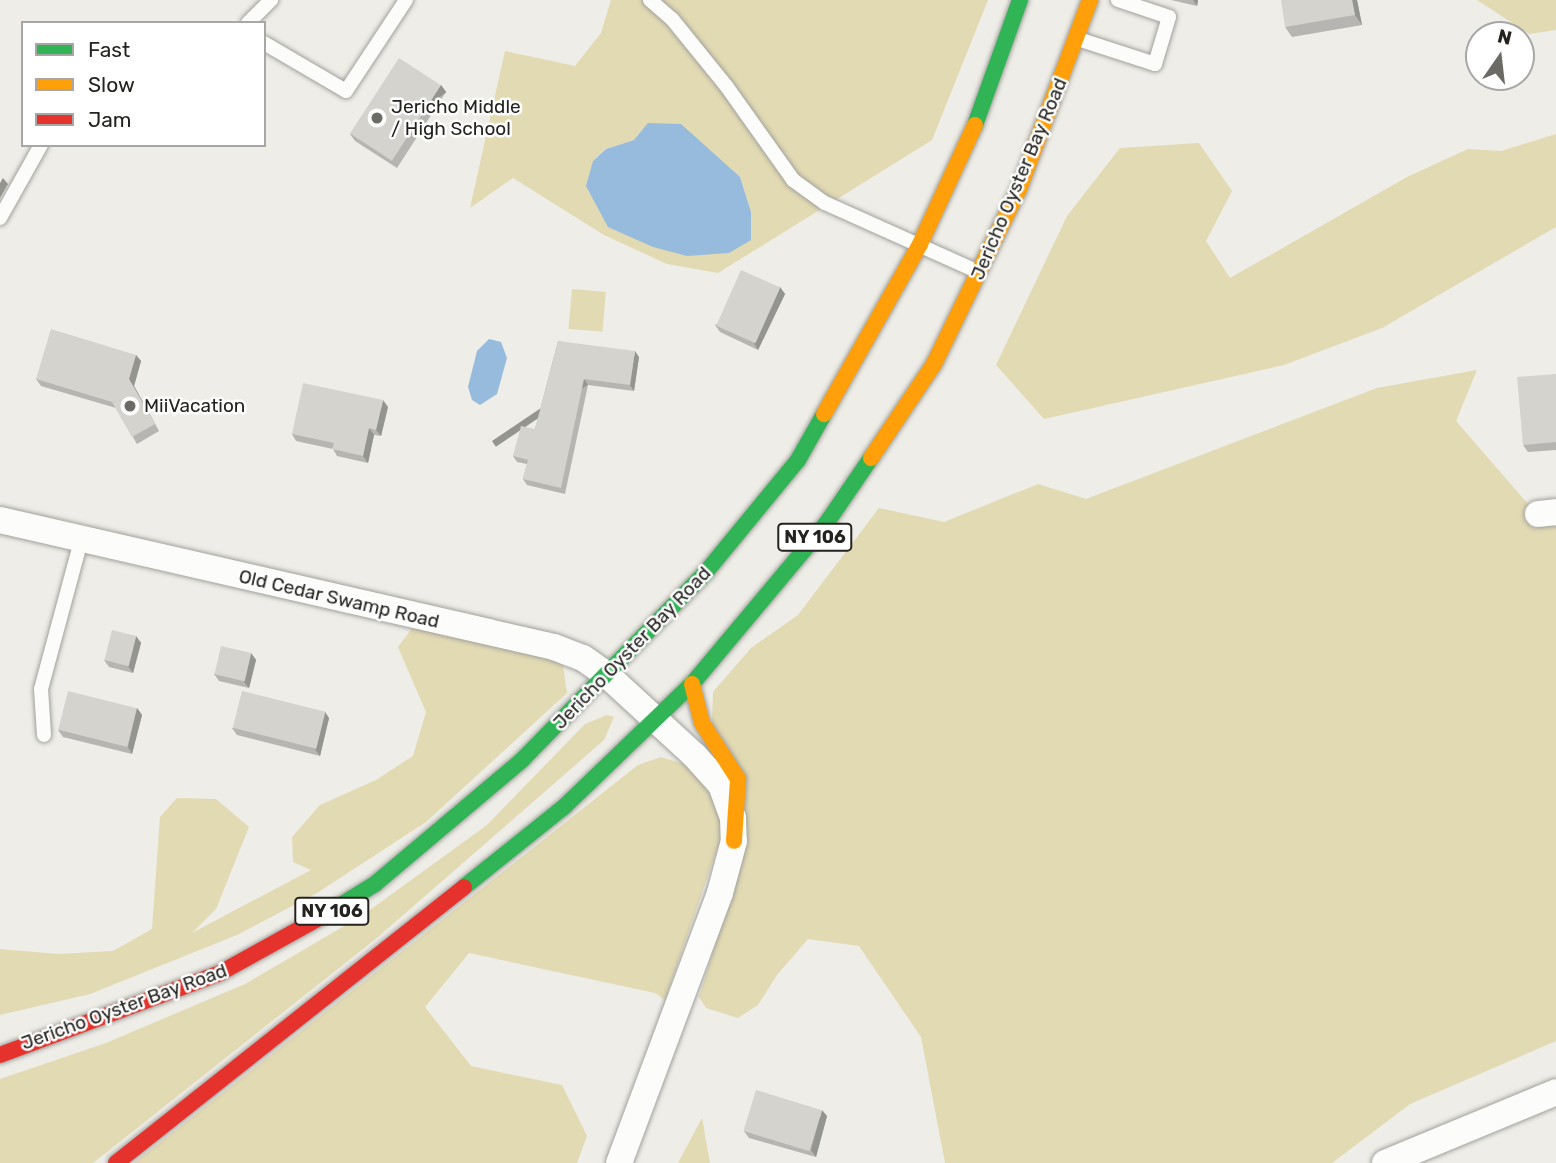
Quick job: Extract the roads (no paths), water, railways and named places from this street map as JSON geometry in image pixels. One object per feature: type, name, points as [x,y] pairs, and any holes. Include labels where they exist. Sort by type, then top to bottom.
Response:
[{"type":"main road","name":"Jericho Oyster Bay Road","points":[[0,1055],[31,1040],[220,973],[273,947],[375,884],[522,760],[607,675],[706,572],[797,460],[920,244],[969,142],[1020,0]]},
{"type":"main road","name":"Jericho Oyster Bay Road","points":[[116,1163],[564,807],[692,684],[826,524],[934,364],[981,274],[1019,189],[1090,0]]},
{"type":"main road","points":[[692,684],[707,734],[738,779],[734,841]]},
{"type":"main road","points":[[0,1040],[31,1040]]},
{"type":"street","name":"Old Cedar Swamp Road","points":[[0,520],[81,541],[554,647],[583,658],[658,718]]},
{"type":"street","points":[[619,1163],[720,893],[734,841],[733,818],[721,785],[658,718]]},
{"type":"street","points":[[1385,1163],[1556,1092]]},
{"type":"lane","points":[[250,21],[271,0]]},
{"type":"lane","points":[[266,44],[346,91],[406,0]]},
{"type":"lane","points":[[650,0],[673,19],[727,87],[793,180],[825,204],[920,244],[981,274]]},
{"type":"lane","points":[[1077,38],[1155,64],[1170,17],[1118,0]]},
{"type":"lane","points":[[0,218],[40,147]]},
{"type":"lane","points":[[44,735],[41,689],[81,541]]},
{"type":"water","points":[[648,123],[681,124],[740,177],[751,212],[751,240],[729,253],[687,256],[653,247],[608,227],[586,186],[593,161],[606,149],[634,140]]},
{"type":"water","points":[[489,339],[501,342],[507,358],[497,394],[480,405],[472,400],[468,387],[477,351]]},
{"type":"place","name":"Jericho Middle / High School","points":[[377,118]]},
{"type":"place","name":"MiiVacation","points":[[130,406]]}]
